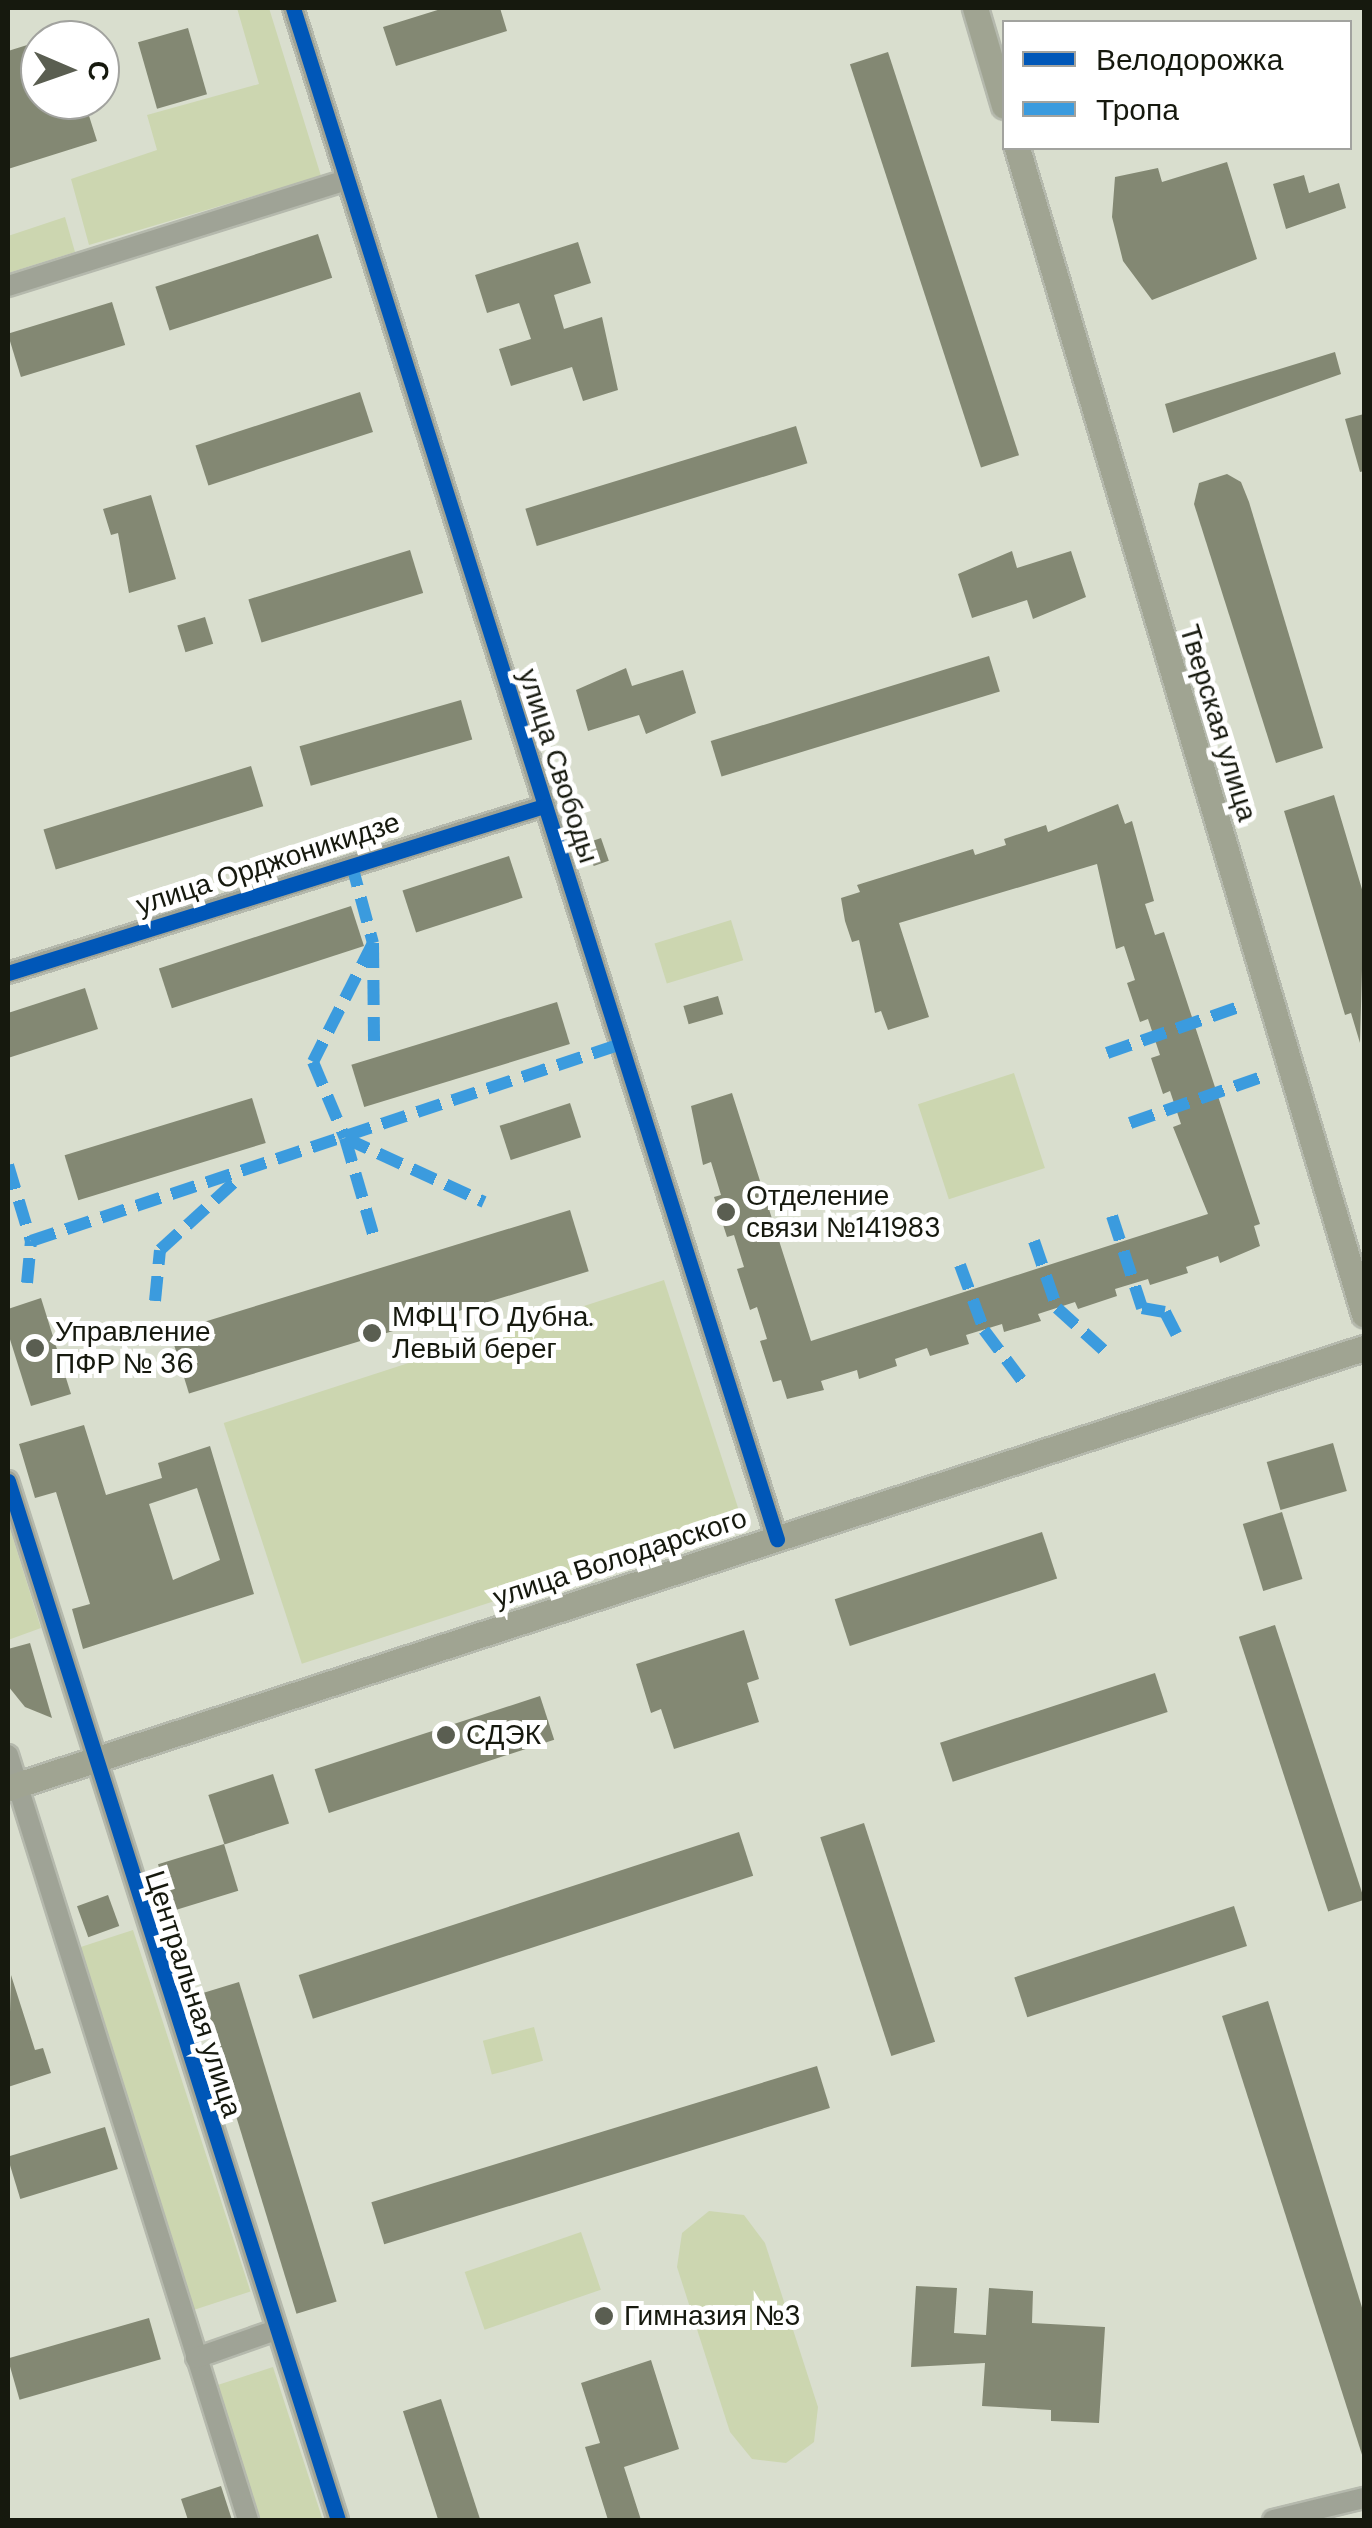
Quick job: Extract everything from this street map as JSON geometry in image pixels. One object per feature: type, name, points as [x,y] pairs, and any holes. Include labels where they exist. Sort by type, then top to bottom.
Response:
[{"type":"main road","points":[[976,8],[1002,99]]},
{"type":"main road","name":"Тверская улица","points":[[1018,150],[1364,1314]]},
{"type":"main road","name":"улица Володарского","points":[[12,1787],[1364,1348]]},
{"type":"street","name":"улица Свободы","points":[[293,8],[778,1539]]},
{"type":"street","points":[[8,286],[347,180]]},
{"type":"street","name":"улица Орджоникидзе","points":[[8,973],[544,806]]},
{"type":"street","name":"Центральная улица","points":[[8,1481],[93,1761],[338,2520]]},
{"type":"street","points":[[8,1754],[12,1787],[248,2520]]},
{"type":"street","points":[[196,2358],[276,2330]]},
{"type":"street","points":[[1273,2520],[1364,2498]]},
{"type":"green space","points":[[237,8],[269,8],[321,176],[89,245],[71,179],[157,150],[147,115],[259,84]]},
{"type":"green space","points":[[65,217],[75,252],[8,273],[8,236]]},
{"type":"green space","points":[[731,920],[743,960],[667,984],[654,943]]},
{"type":"green space","points":[[1014,1073],[1045,1168],[949,1199],[918,1104]]},
{"type":"green space","points":[[664,1280],[742,1521],[302,1664],[224,1423]]},
{"type":"green space","points":[[8,1522],[41,1628],[8,1640]]},
{"type":"green space","points":[[133,1930],[250,2291],[194,2310],[77,1948]]},
{"type":"green space","points":[[534,2027],[543,2061],[492,2075],[483,2041]]},
{"type":"green space","points":[[709,2211],[744,2215],[765,2243],[818,2407],[814,2442],[786,2463],[752,2459],[730,2432],[677,2267],[682,2233]]},
{"type":"green space","points":[[581,2232],[601,2290],[485,2330],[465,2272]]},
{"type":"green space","points":[[273,2367],[323,2520],[261,2520],[217,2385]]},
{"type":"building","points":[[444,8],[500,8],[507,31],[396,66],[383,27]]},
{"type":"building","points":[[188,28],[207,94],[157,109],[138,42]]},
{"type":"building","points":[[20,47],[20,120],[90,120],[97,141],[8,169],[8,51]]},
{"type":"building","points":[[888,52],[1019,455],[981,468],[850,64]]},
{"type":"building","points":[[1227,162],[1257,259],[1152,300],[1123,261],[1112,217],[1115,177],[1158,168],[1162,182]]},
{"type":"building","points":[[1304,175],[1309,193],[1339,183],[1346,208],[1286,229],[1273,184]]},
{"type":"building","points":[[318,234],[332,278],[170,331],[155,287]]},
{"type":"building","points":[[578,242],[591,283],[554,295],[564,329],[602,317],[618,390],[583,401],[572,367],[511,386],[499,349],[531,339],[519,303],[487,313],[475,275]]},
{"type":"building","points":[[112,302],[125,345],[21,377],[8,334]]},
{"type":"building","points":[[1335,352],[1341,374],[1173,433],[1165,404]]},
{"type":"building","points":[[360,392],[373,432],[208,485],[195,445]]},
{"type":"building","points":[[1364,414],[1364,471],[1360,472],[1345,419]]},
{"type":"building","points":[[796,426],[807,463],[537,546],[525,509]]},
{"type":"building","points":[[1227,474],[1241,482],[1249,502],[1323,748],[1276,763],[1194,504],[1199,483]]},
{"type":"building","points":[[151,495],[176,579],[129,593],[118,533],[111,535],[103,509]]},
{"type":"building","points":[[410,550],[423,593],[262,642],[248,599]]},
{"type":"building","points":[[1012,551],[1017,568],[1071,551],[1086,597],[1033,619],[1027,600],[972,618],[958,574]]},
{"type":"building","points":[[205,617],[213,644],[185,652],[177,625]]},
{"type":"building","points":[[989,656],[1000,691],[722,776],[711,741]]},
{"type":"building","points":[[626,668],[632,686],[683,670],[696,713],[646,734],[639,715],[588,731],[576,690]]},
{"type":"building","points":[[461,700],[472,739],[311,786],[300,746]]},
{"type":"building","points":[[251,766],[263,806],[56,870],[43,829]]},
{"type":"building","points":[[1334,795],[1364,896],[1360,1043],[1351,1013],[1345,1015],[1284,811]]},
{"type":"building","points":[[1118,804],[1125,824],[1132,821],[1154,901],[1145,904],[1155,935],[1164,932],[1260,1224],[1254,1226],[1260,1246],[1220,1263],[1218,1256],[1186,1267],[1188,1273],[1150,1285],[1148,1279],[1115,1289],[1117,1296],[1078,1309],[1075,1302],[1038,1314],[1041,1321],[1004,1332],[1002,1324],[966,1335],[969,1344],[930,1356],[927,1348],[895,1359],[897,1366],[859,1379],[857,1370],[821,1381],[824,1390],[787,1399],[781,1380],[773,1382],[760,1341],[767,1339],[757,1307],[750,1310],[737,1269],[744,1267],[734,1235],[727,1237],[714,1197],[721,1195],[711,1162],[703,1165],[691,1106],[732,1093],[811,1341],[1208,1214],[1173,1127],[1181,1124],[1170,1091],[1163,1094],[1151,1058],[1160,1055],[1148,1019],[1140,1022],[1127,983],[1135,980],[1124,946],[1116,949],[1097,864],[899,923],[929,1017],[888,1030],[881,1011],[875,1013],[859,940],[852,942],[845,921],[841,898],[860,892],[857,885],[973,849],[975,855],[1006,845],[1004,839],[1046,825],[1048,832]]},
{"type":"building","points":[[601,838],[609,861],[594,866],[586,843]]},
{"type":"building","points":[[509,856],[523,898],[416,932],[402,891]]},
{"type":"building","points":[[351,906],[364,946],[172,1008],[159,968]]},
{"type":"building","points":[[85,988],[98,1029],[8,1058],[8,1013]]},
{"type":"building","points":[[718,996],[723,1014],[689,1024],[683,1006]]},
{"type":"building","points":[[557,1002],[570,1044],[364,1107],[351,1065]]},
{"type":"building","points":[[252,1098],[266,1143],[78,1200],[65,1155]]},
{"type":"building","points":[[570,1103],[581,1137],[511,1160],[500,1126]]},
{"type":"building","points":[[570,1210],[589,1271],[189,1393],[170,1332]]},
{"type":"building","name":"Управление ПФР № 36","points":[[41,1298],[71,1394],[31,1406],[8,1333],[8,1309]]},
{"type":"building","points":[[84,1425],[106,1495],[162,1478],[158,1463],[210,1446],[254,1594],[83,1649],[72,1609],[90,1604],[56,1492],[35,1498],[19,1444]],"holes":[[[197,1488],[220,1560],[173,1580],[149,1504]]]},
{"type":"building","points":[[1333,1443],[1347,1491],[1280,1510],[1267,1462]]},
{"type":"building","points":[[1282,1512],[1302,1579],[1263,1591],[1243,1524]]},
{"type":"building","points":[[1042,1532],[1057,1579],[850,1646],[835,1599]]},
{"type":"building","points":[[1275,1625],[1364,1899],[1328,1912],[1239,1637]]},
{"type":"building","points":[[744,1630],[759,1679],[747,1683],[759,1722],[674,1749],[661,1709],[651,1713],[636,1664]]},
{"type":"building","points":[[30,1643],[52,1718],[25,1707],[8,1686],[8,1649]]},
{"type":"building","points":[[1155,1673],[1168,1712],[953,1782],[940,1743]]},
{"type":"building","points":[[540,1696],[554,1740],[329,1813],[315,1769]]},
{"type":"building","points":[[273,1774],[289,1823],[224,1844],[208,1795]]},
{"type":"building","points":[[864,1823],[935,2042],[891,2056],[820,1837]]},
{"type":"building","points":[[739,1832],[753,1876],[313,2019],[299,1975]]},
{"type":"building","points":[[224,1844],[238,1891],[172,1911],[158,1864]]},
{"type":"building","points":[[108,1895],[119,1926],[88,1937],[77,1906]]},
{"type":"building","points":[[1234,1906],[1247,1946],[1027,2017],[1014,1977]]},
{"type":"building","points":[[11,1975],[35,2050],[43,2048],[51,2073],[8,2087]]},
{"type":"building","points":[[239,1982],[337,2301],[296,2314],[199,1994]]},
{"type":"building","points":[[1268,2001],[1364,2314],[1364,2461],[1222,2016]]},
{"type":"building","points":[[817,2066],[830,2108],[384,2244],[371,2202]]},
{"type":"building","points":[[105,2127],[118,2169],[20,2199],[8,2157]]},
{"type":"building","points":[[916,2286],[957,2288],[954,2333],[986,2335],[989,2288],[1033,2291],[1032,2323],[1105,2327],[1099,2423],[1051,2421],[1051,2410],[982,2406],[985,2363],[911,2367]]},
{"type":"building","points":[[149,2318],[161,2359],[20,2400],[8,2358]]},
{"type":"building","points":[[651,2360],[679,2449],[624,2467],[641,2520],[608,2520],[585,2447],[600,2443],[581,2383]]},
{"type":"building","points":[[441,2399],[480,2520],[438,2520],[403,2411]]},
{"type":"building","points":[[221,2486],[232,2520],[188,2520],[181,2499]]},
{"type":"marked path","points":[[351,862],[373,943],[374,1041]]},
{"type":"marked path","points":[[373,943],[313,1062],[345,1138],[374,1237]]},
{"type":"marked path","points":[[1107,1053],[1241,1006]]},
{"type":"marked path","points":[[27,1283],[31,1241],[621,1044]]},
{"type":"marked path","points":[[1130,1123],[1261,1077]]},
{"type":"marked path","points":[[345,1138],[484,1202]]},
{"type":"marked path","points":[[8,1165],[31,1241]]},
{"type":"marked path","points":[[155,1301],[160,1250],[240,1177]]},
{"type":"marked path","points":[[1112,1216],[1142,1308],[1165,1312],[1176,1334]]},
{"type":"marked path","points":[[1034,1241],[1057,1308],[1109,1355]]},
{"type":"marked path","points":[[960,1265],[984,1330],[1023,1382]]},
{"type":"cycle path","points":[[293,8],[777,1539]]},
{"type":"cycle path","points":[[8,973],[544,806]]},
{"type":"cycle path","points":[[8,1481],[338,2520]]},
{"type":"place","name":"Отделение связи №141983","points":[[726,1212]]},
{"type":"place","name":"МФЦ ГО Дубна. Левый берег","points":[[372,1333]]},
{"type":"place","name":"Управление ПФР № 36","points":[[35,1348]]},
{"type":"place","name":"СДЭК","points":[[446,1735]]},
{"type":"place","name":"Гимназия №3","points":[[604,2316]]}]
